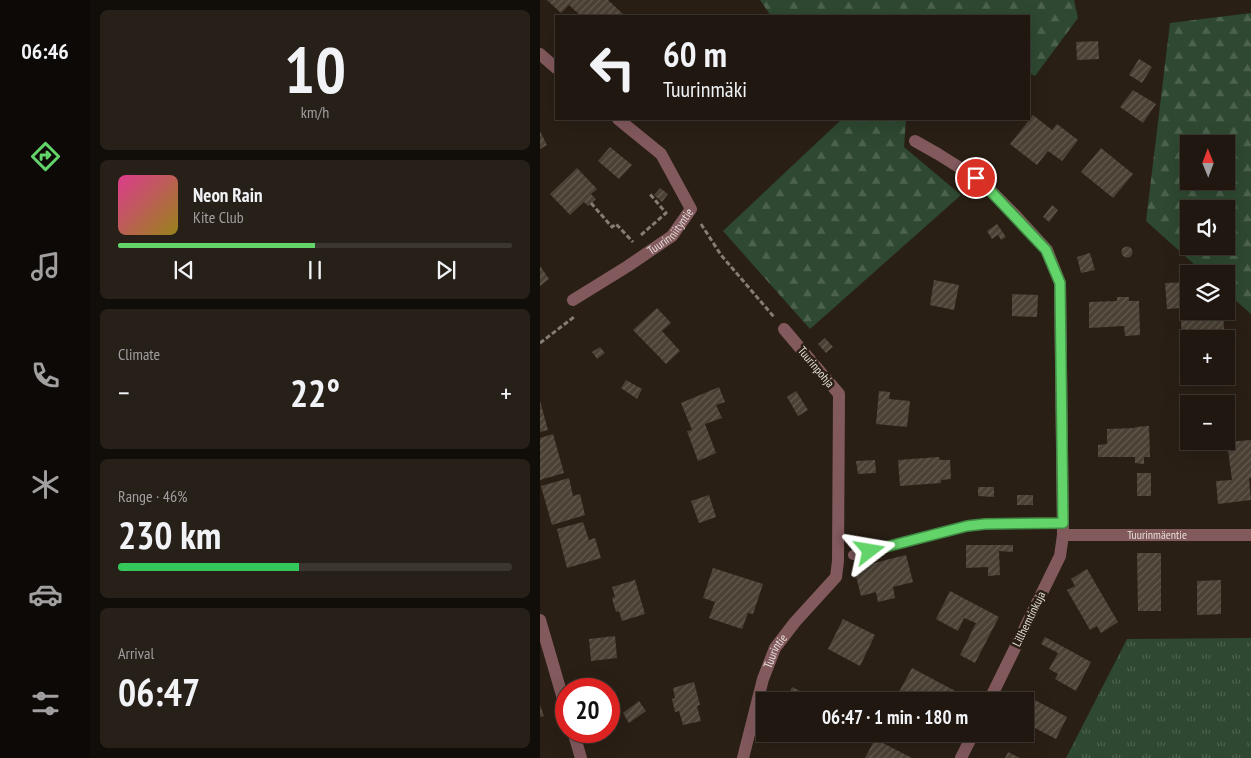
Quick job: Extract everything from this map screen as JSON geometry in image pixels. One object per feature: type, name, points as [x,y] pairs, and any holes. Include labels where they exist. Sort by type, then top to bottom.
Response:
[{"type":"street","points":[[540,54],[555,67]]},
{"type":"street","name":"Tuurinniityntie","points":[[573,300],[672,236],[691,209],[661,154],[619,120]]},
{"type":"street","name":"Lillhemtinkuja","points":[[915,141],[981,181],[1046,250],[1060,283],[1063,529],[1060,556],[993,692]]},
{"type":"street","name":"Tuurinpohja","points":[[784,329],[838,394],[838,561]]},
{"type":"street","name":"Tuurinmäentie","points":[[1063,529],[1251,535]]},
{"type":"street","name":"Tuurintie","points":[[743,758],[763,679],[775,648],[794,622],[836,577],[838,561]]},
{"type":"street","points":[[540,620],[557,678]]},
{"type":"street","points":[[961,758],[969,742]]},
{"type":"street","points":[[577,743],[581,758]]},
{"type":"lane","name":"Tuurinmäentie","points":[[853,555],[967,526],[985,524],[1063,529]]},
{"type":"path","points":[[591,204],[612,227],[616,224],[633,242],[666,213],[648,193]]},
{"type":"path","points":[[691,209],[721,255],[784,329]]},
{"type":"path","points":[[540,343],[575,316],[573,300]]},
{"type":"green space","points":[[760,0],[1074,0],[1078,18],[1035,76],[1030,74],[1030,15],[770,15]]},
{"type":"green space","points":[[1251,13],[1251,314],[1235,300],[1235,265],[1195,265],[1184,255],[1235,255],[1235,200],[1180,200],[1180,252],[1146,221],[1170,23]]},
{"type":"green space","points":[[841,120],[906,120],[904,147],[961,195],[810,329],[723,231]]},
{"type":"green space","points":[[1251,638],[1251,758],[1066,758],[1127,639]]},
{"type":"building","points":[[547,0],[608,0],[624,15],[580,15],[569,5],[561,13]]},
{"type":"building","points":[[1098,41],[1099,59],[1077,60],[1076,42]]},
{"type":"building","points":[[1139,59],[1152,67],[1142,83],[1129,75]]},
{"type":"building","points":[[1133,90],[1156,104],[1143,123],[1120,107]]},
{"type":"building","points":[[1033,115],[1052,130],[1057,124],[1078,140],[1062,161],[1048,151],[1037,165],[1010,144]]},
{"type":"building","points":[[540,131],[547,145],[540,149]]},
{"type":"building","points":[[610,147],[632,165],[619,179],[598,161]]},
{"type":"building","points":[[1101,148],[1133,174],[1113,198],[1081,172]]},
{"type":"building","points":[[577,168],[597,189],[591,194],[596,199],[588,206],[584,202],[570,215],[550,194]]},
{"type":"building","points":[[660,188],[668,194],[662,202],[654,195]]},
{"type":"building","points":[[1052,205],[1058,210],[1049,222],[1043,217]]},
{"type":"building","points":[[997,224],[1006,237],[1001,240],[998,235],[992,239],[987,231]]},
{"type":"building","points":[[1127,246],[1133,252],[1127,258],[1121,252]]},
{"type":"building","points":[[1090,253],[1095,270],[1081,273],[1077,257]]},
{"type":"building","points":[[540,266],[549,279],[540,286]]},
{"type":"building","points":[[934,280],[959,285],[954,310],[930,305]]},
{"type":"building","points":[[1180,282],[1180,308],[1167,309],[1165,283]]},
{"type":"building","points":[[1012,294],[1038,295],[1037,317],[1012,316]]},
{"type":"building","points":[[1117,297],[1129,297],[1129,301],[1139,301],[1140,335],[1125,336],[1124,326],[1089,328],[1089,302],[1117,301]]},
{"type":"building","points":[[657,308],[671,323],[662,331],[680,351],[666,364],[633,330]]},
{"type":"building","points":[[1181,320],[1223,320],[1224,330],[1182,330]]},
{"type":"building","points":[[825,338],[833,347],[826,353],[818,344]]},
{"type":"building","points":[[600,347],[605,353],[597,359],[592,352]]},
{"type":"building","points":[[626,380],[642,389],[637,399],[621,388]]},
{"type":"building","points":[[719,387],[725,402],[716,405],[722,418],[705,424],[716,453],[698,461],[687,431],[692,430],[681,403]]},
{"type":"building","points":[[796,391],[808,410],[798,416],[787,397]]},
{"type":"building","points":[[879,391],[890,392],[889,399],[910,401],[907,427],[876,424]]},
{"type":"building","points":[[540,401],[548,430],[540,432]]},
{"type":"building","points":[[1149,426],[1150,457],[1144,457],[1144,464],[1135,463],[1135,457],[1098,457],[1098,445],[1107,444],[1107,429]]},
{"type":"building","points":[[553,434],[564,473],[540,480],[540,438]]},
{"type":"building","points":[[1251,440],[1251,478],[1249,478],[1251,500],[1218,504],[1216,481],[1232,480],[1228,450],[1235,450],[1235,441]]},
{"type":"building","points":[[939,457],[940,460],[950,460],[951,479],[941,480],[941,483],[900,486],[898,460]]},
{"type":"building","points":[[875,460],[876,473],[858,474],[856,461]]},
{"type":"building","points":[[1137,473],[1151,473],[1151,496],[1137,496]]},
{"type":"building","points":[[569,478],[573,496],[580,494],[585,515],[552,525],[541,486]]},
{"type":"building","points":[[978,487],[994,487],[994,497],[978,496]]},
{"type":"building","points":[[709,495],[716,517],[699,523],[691,501]]},
{"type":"building","points":[[1017,495],[1033,495],[1033,505],[1017,505]]},
{"type":"building","points":[[583,522],[589,540],[595,538],[601,558],[567,568],[557,529]]},
{"type":"building","points":[[966,545],[1013,545],[1013,552],[999,551],[1000,575],[988,576],[988,567],[966,568]]},
{"type":"building","points":[[1137,553],[1161,553],[1161,611],[1138,611]]},
{"type":"building","points":[[906,555],[913,582],[893,587],[895,598],[878,602],[876,592],[861,596],[854,568]]},
{"type":"building","points":[[713,568],[763,584],[753,614],[748,613],[742,629],[709,618],[715,602],[703,598]]},
{"type":"building","points":[[1087,569],[1118,622],[1101,633],[1097,626],[1090,630],[1067,590],[1075,586],[1071,579]]},
{"type":"building","points":[[635,580],[645,614],[622,621],[619,611],[616,612],[612,598],[615,597],[612,587]]},
{"type":"building","points":[[1221,580],[1221,614],[1197,615],[1197,581]]},
{"type":"building","points":[[950,591],[999,617],[975,663],[960,655],[976,623],[964,618],[958,631],[936,619]]},
{"type":"building","points":[[843,619],[875,635],[860,666],[828,649]]},
{"type":"building","points":[[615,636],[617,658],[591,661],[589,639]]},
{"type":"building","points":[[1045,637],[1091,662],[1076,691],[1055,679],[1058,674],[1049,669],[1058,653],[1041,644]]},
{"type":"building","points":[[912,668],[957,692],[938,692],[899,692]]},
{"type":"building","points":[[694,682],[700,705],[697,706],[701,721],[683,725],[679,711],[675,712],[672,699],[675,698],[673,688]]},
{"type":"building","points":[[792,687],[802,692],[790,692]]},
{"type":"building","points":[[1034,700],[1067,717],[1056,739],[1034,728]]},
{"type":"building","points":[[639,701],[646,711],[629,723],[623,713]]},
{"type":"building","points":[[540,705],[544,716],[540,717]]},
{"type":"building","points":[[873,742],[881,742],[912,758],[865,758]]},
{"type":"building","points":[[1008,752],[1020,758],[1005,758]]},
{"type":"route","points":[[870,551],[967,526],[1063,523],[1060,283],[1046,250],[1015,215],[976,178]]}]
